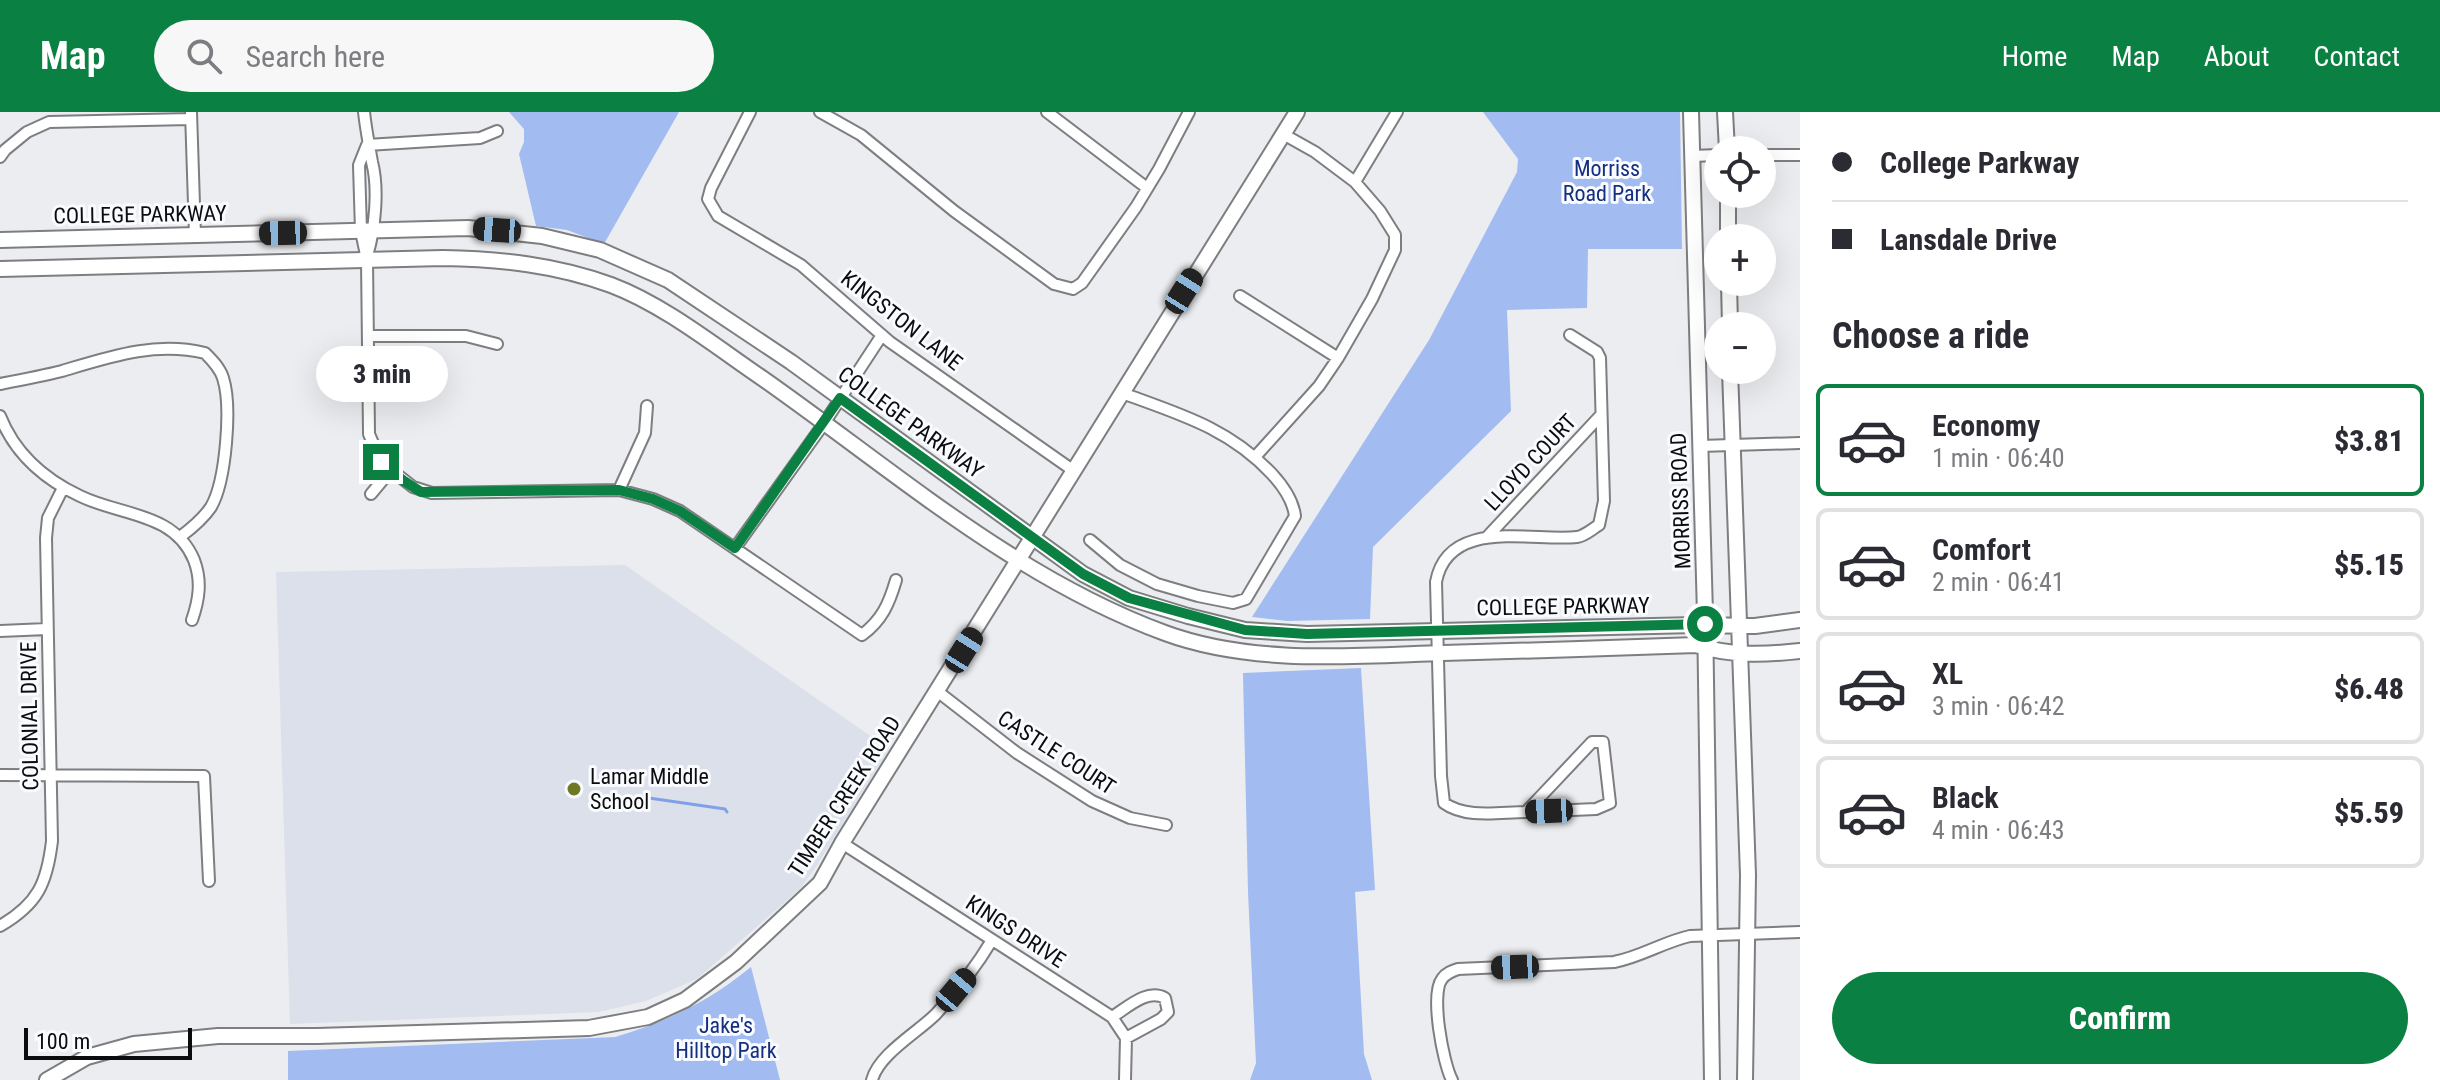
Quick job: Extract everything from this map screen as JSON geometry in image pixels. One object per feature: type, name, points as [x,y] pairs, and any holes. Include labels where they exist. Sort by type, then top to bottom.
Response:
[{"type":"main road","name":"TIMBER CREEK ROAD","points":[[47,1080],[87,1057],[134,1044],[218,1036],[589,1028],[648,1017],[685,1000],[736,962],[820,883],[1297,112]]},
{"type":"main road","name":"MORRISS ROAD","points":[[1691,112],[1705,624],[1712,1080]]},
{"type":"main road","points":[[1725,112],[1726,136]]},
{"type":"main road","name":"COLLEGE PARKWAY","points":[[0,240],[497,230],[542,236],[600,250],[668,280],[840,398],[1083,574],[1129,598],[1245,630],[1307,634],[1738,625],[1800,620]]},
{"type":"main road","name":"COLLEGE PARKWAY","points":[[0,269],[492,259],[555,269],[613,286],[681,323],[1019,561],[1099,606],[1169,634],[1237,650],[1303,656],[1696,645],[1723,653],[1740,654],[1800,651]]},
{"type":"main road","points":[[1730,384],[1748,934],[1745,1080]]},
{"type":"street","points":[[364,112],[367,145],[373,164],[367,231],[369,434],[376,454],[391,470],[413,487],[432,493],[619,490],[653,499],[680,511],[862,635],[883,614],[896,580]]},
{"type":"street","name":"KINGSTON LANE","points":[[750,112],[711,188],[708,199],[718,216],[801,265],[882,335],[1074,471]]},
{"type":"street","points":[[820,112],[861,135],[966,220],[1054,284],[1073,289],[1082,283],[1147,188],[1189,112]]},
{"type":"street","points":[[1047,112],[1147,188]]},
{"type":"street","points":[[1355,182],[1397,112]]},
{"type":"street","points":[[0,157],[49,117],[191,116],[195,235]]},
{"type":"street","points":[[367,145],[480,138],[497,131]]},
{"type":"street","points":[[1255,457],[1319,386],[1338,358],[1372,299],[1395,250],[1395,235],[1380,211],[1355,182],[1325,159],[1283,134]]},
{"type":"street","points":[[1776,155],[1800,155]]},
{"type":"street","points":[[1692,156],[1704,156]]},
{"type":"street","points":[[1240,296],[1338,358]]},
{"type":"street","points":[[735,548],[825,422],[882,335]]},
{"type":"street","name":"LLOYD COURT","points":[[1526,812],[1456,811],[1444,803],[1436,582],[1446,560],[1461,547],[1488,536],[1579,537],[1599,525],[1604,501],[1599,354],[1570,335]]},
{"type":"street","points":[[369,336],[466,336],[497,344]]},
{"type":"street","points":[[0,384],[62,371],[124,352],[191,349],[205,353],[217,365],[223,378],[226,402],[223,471],[212,505],[203,518],[180,537]]},
{"type":"street","points":[[1090,540],[1120,565],[1157,584],[1233,603],[1246,599],[1295,516],[1294,504],[1276,479],[1255,457],[1227,436],[1195,420],[1122,393]]},
{"type":"street","points":[[619,490],[645,433],[647,406]]},
{"type":"street","name":"LLOYD COURT","points":[[1488,536],[1601,415]]},
{"type":"street","points":[[0,416],[19,451],[39,472],[84,498],[153,520],[180,537],[190,552],[198,579],[199,597],[192,620]]},
{"type":"street","points":[[1700,446],[1800,443]]},
{"type":"street","points":[[371,494],[391,470]]},
{"type":"street","name":"COLONIAL DRIVE","points":[[0,926],[21,911],[42,888],[49,863],[52,841],[46,538],[48,518],[63,488]]},
{"type":"street","points":[[0,631],[47,629]]},
{"type":"street","name":"CASTLE COURT","points":[[937,691],[1017,753],[1092,801],[1130,818],[1166,825]]},
{"type":"street","points":[[1592,742],[1603,742],[1610,803],[1596,809],[1526,812],[1592,742]]},
{"type":"street","points":[[0,775],[204,776],[209,881]]},
{"type":"street","name":"KINGS DRIVE","points":[[842,843],[1112,1017],[1126,1038]]},
{"type":"street","points":[[1452,1080],[1443,1056],[1438,999],[1440,980],[1447,973],[1458,969],[1614,962],[1627,960],[1672,940],[1710,935],[1800,932]]},
{"type":"street","points":[[872,1080],[882,1061],[937,1013],[976,967],[992,940]]},
{"type":"street","points":[[1112,1017],[1147,996],[1158,994],[1165,998],[1168,1012],[1126,1038],[1125,1080]]},
{"type":"shaded area","name":"Lamar Middle School","points":[[625,565],[889,749],[800,889],[697,979],[646,1001],[599,1012],[290,1024],[276,572]]},
{"type":"green space","points":[[509,112],[679,112],[604,244],[567,230],[536,226],[519,154],[524,142],[524,129]]},
{"type":"green space","name":"Morriss Road Park","points":[[1483,112],[1680,112],[1682,249],[1588,249],[1587,308],[1507,310],[1511,411],[1373,547],[1370,619],[1287,621],[1252,617],[1429,340],[1517,172],[1518,159]]},
{"type":"green space","points":[[1361,668],[1375,890],[1355,892],[1364,1054],[1372,1080],[1250,1080],[1256,1063],[1243,673]]},
{"type":"green space","name":"Jake's Hilltop Park","points":[[751,967],[780,1080],[288,1080],[288,1051],[615,1037],[687,1009]]},
{"type":"waterway","points":[[642,797],[725,809],[727,812]]},
{"type":"place","name":"Lamar Middle School","points":[[574,789]]},
{"type":"route","points":[[381,462],[421,492],[619,490],[653,499],[680,511],[735,548],[840,398],[1083,574],[1129,598],[1188,616],[1245,630],[1307,634],[1705,624]]}]
